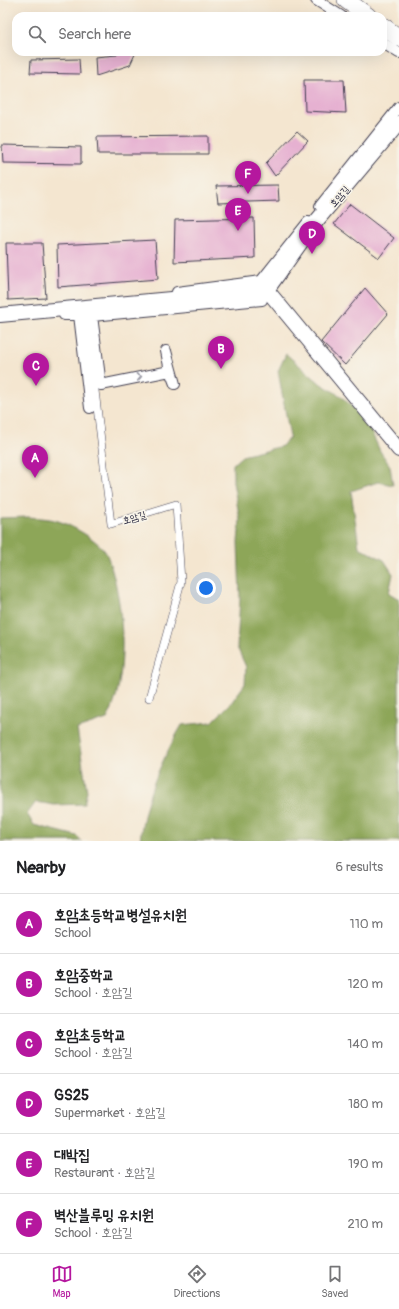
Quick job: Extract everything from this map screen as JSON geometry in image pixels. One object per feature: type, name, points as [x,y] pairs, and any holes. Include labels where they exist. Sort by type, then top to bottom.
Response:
[{"type":"street","points":[[316,0],[335,12]]},
{"type":"street","points":[[346,0],[362,12]]},
{"type":"street","points":[[387,29],[399,38]]},
{"type":"street","points":[[387,46],[399,53]]},
{"type":"street","points":[[0,316],[261,281],[399,107]]},
{"type":"street","name":"호암길","points":[[264,295],[314,224],[399,123]]},
{"type":"street","points":[[0,316],[85,308],[264,295]]},
{"type":"street","points":[[170,371],[101,384],[92,316],[264,295]]},
{"type":"street","points":[[264,295],[399,450]]},
{"type":"street","points":[[0,321],[79,315],[90,408]]},
{"type":"lane","name":"호암길","points":[[85,308],[111,524],[176,504],[181,582],[149,698]]},
{"type":"green space","points":[[286,354],[321,384],[341,396],[366,420],[380,451],[390,466],[393,485],[378,482],[351,491],[359,547],[384,560],[393,574],[389,593],[399,599],[399,841],[140,841],[145,810],[155,781],[167,752],[182,725],[212,722],[231,703],[245,684],[246,667],[237,647],[240,598],[238,542],[240,520],[233,482],[233,464],[242,456],[282,446],[290,437],[278,371]]},
{"type":"green space","points":[[28,517],[58,521],[76,529],[95,541],[105,552],[108,558],[119,602],[122,644],[121,665],[119,685],[114,703],[107,719],[77,729],[87,791],[84,804],[54,805],[36,802],[27,814],[34,825],[77,836],[82,841],[0,841],[0,518]]},
{"type":"building","points":[[134,56],[130,65],[96,76],[95,57]]},
{"type":"building","points":[[79,59],[80,74],[30,73],[31,60]]},
{"type":"building","points":[[304,80],[344,80],[346,113],[305,111]]},
{"type":"building","points":[[297,131],[308,141],[275,176],[266,163]]},
{"type":"building","points":[[208,136],[208,154],[98,154],[97,137]]},
{"type":"building","points":[[2,145],[81,147],[81,164],[3,163]]},
{"type":"building","points":[[278,185],[279,201],[218,203],[216,186]]},
{"type":"building","points":[[350,204],[394,238],[379,258],[334,224]]},
{"type":"building","points":[[254,218],[255,258],[174,262],[175,220]]},
{"type":"building","points":[[155,240],[158,279],[58,287],[57,245]]},
{"type":"building","points":[[6,243],[42,243],[46,298],[8,300]]},
{"type":"building","points":[[365,288],[388,314],[345,365],[321,342]]},
{"type":"place","name":"벽산블루밍 유치원","points":[[248,194]]},
{"type":"place","name":"대박집","points":[[238,231]]},
{"type":"place","name":"GS25","points":[[312,254]]},
{"type":"place","name":"호암중학교","points":[[221,369]]},
{"type":"place","name":"호암초등학교","points":[[36,386]]},
{"type":"place","name":"호암초등학교병설유치원","points":[[35,478]]}]
